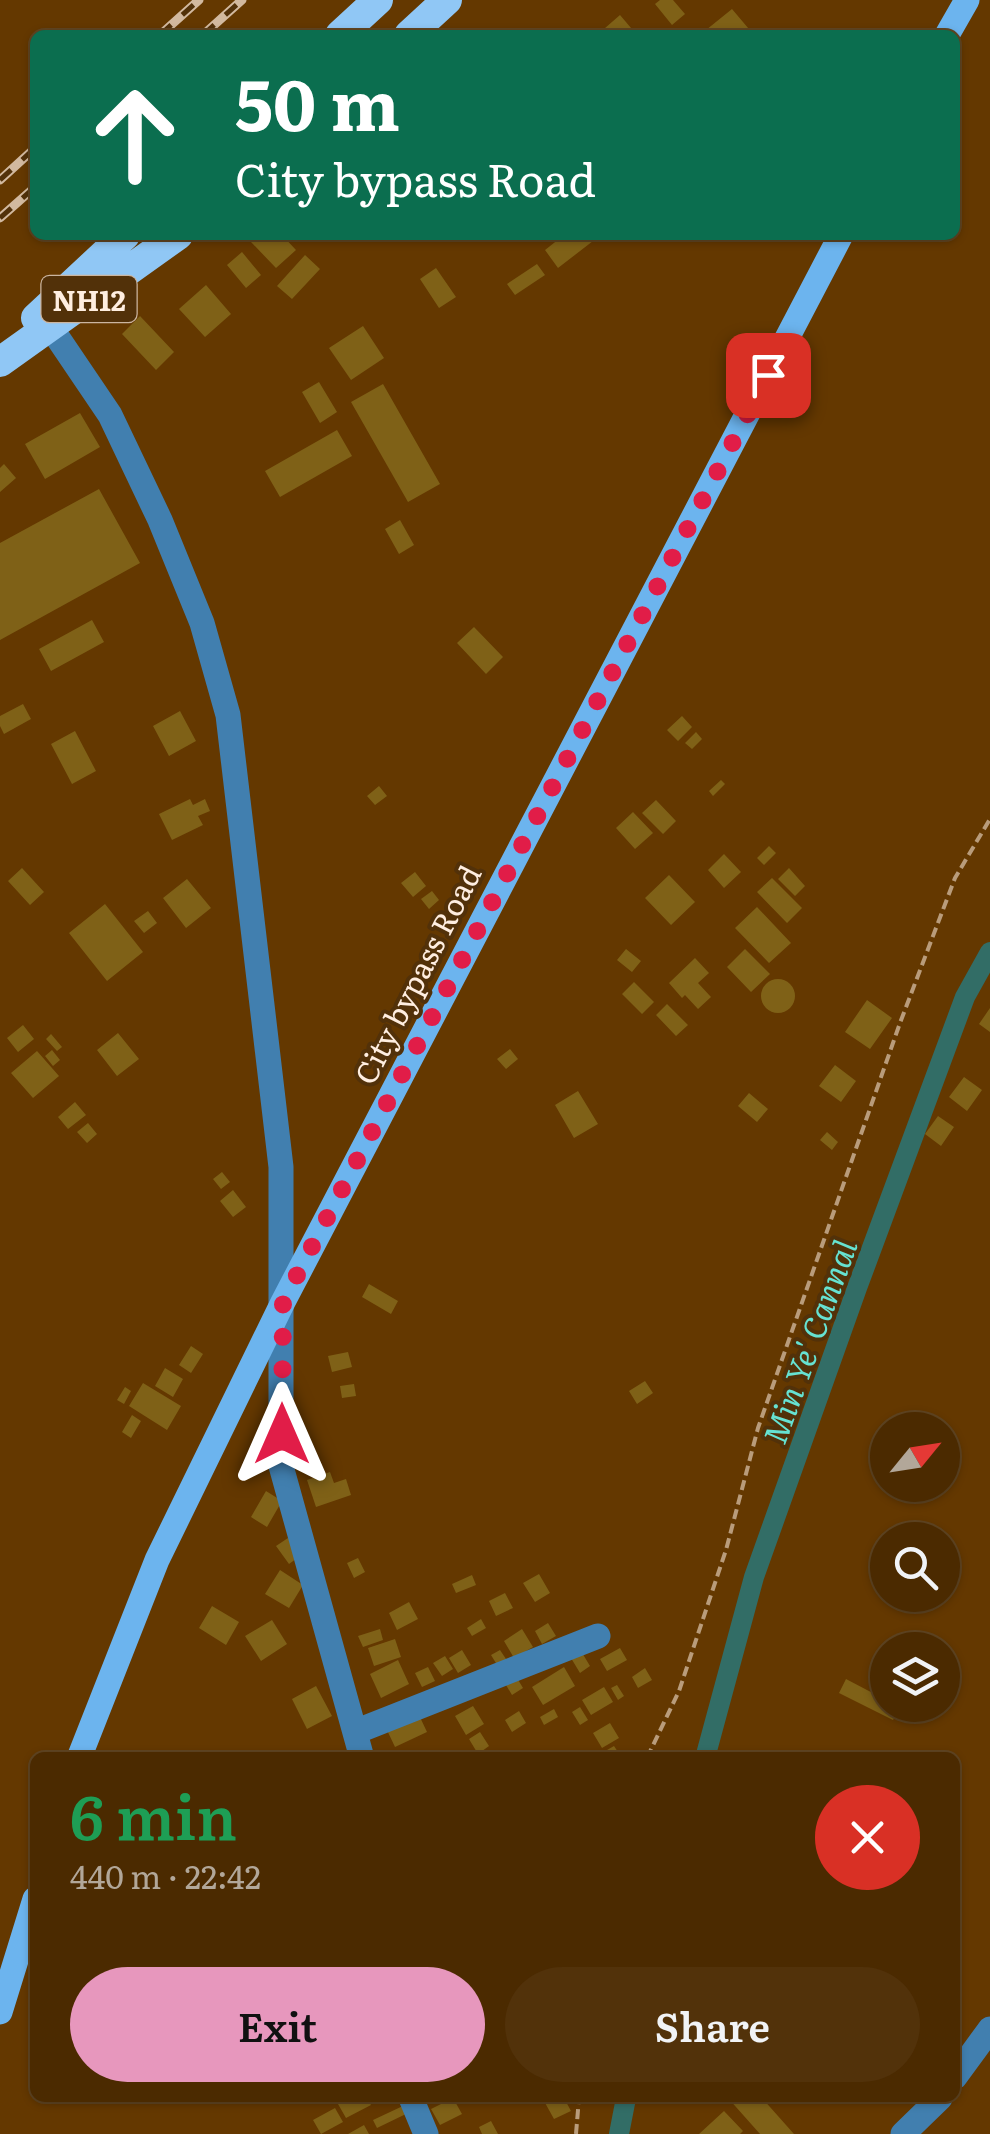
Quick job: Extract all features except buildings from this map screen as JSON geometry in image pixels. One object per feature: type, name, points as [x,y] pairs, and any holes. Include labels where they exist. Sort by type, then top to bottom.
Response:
[{"type":"highway","points":[[345,30],[378,0]]},
{"type":"highway","points":[[415,30],[448,0]]},
{"type":"highway","name":"NH12","points":[[0,360],[46,320],[120,240]]},
{"type":"highway","name":"NH12","points":[[46,320],[170,240]]},
{"type":"main road","points":[[950,30],[967,0]]},
{"type":"main road","name":"City bypass Road","points":[[81,1752],[156,1560],[283,1302],[838,240]]},
{"type":"main road","points":[[0,2012],[30,1915]]},
{"type":"street","points":[[46,320],[110,415],[160,520],[202,622],[228,715],[281,1167],[282,1466],[360,1752]]},
{"type":"street","points":[[355,1732],[598,1636]]},
{"type":"street","points":[[960,2070],[990,2029]]},
{"type":"street","points":[[413,2102],[426,2134]]},
{"type":"street","points":[[903,2134],[936,2102]]},
{"type":"path","points":[[650,1752],[679,1691],[726,1550],[758,1428],[900,1023],[955,878],[990,819]]},
{"type":"path","points":[[576,2134],[578,2102]]},
{"type":"waterway","name":"Min Ye' Cannal","points":[[707,1752],[754,1577],[965,997],[990,952]]},
{"type":"waterway","name":"Min Ye' Cannal","points":[[619,2134],[625,2102]]},
{"type":"railway","points":[[166,30],[199,0]]},
{"type":"railway","points":[[209,30],[242,0]]},
{"type":"railway","points":[[0,180],[30,153]]},
{"type":"railway","points":[[0,218],[30,191]]},
{"type":"route","points":[[282,1434],[283,1302],[768,375]]}]
